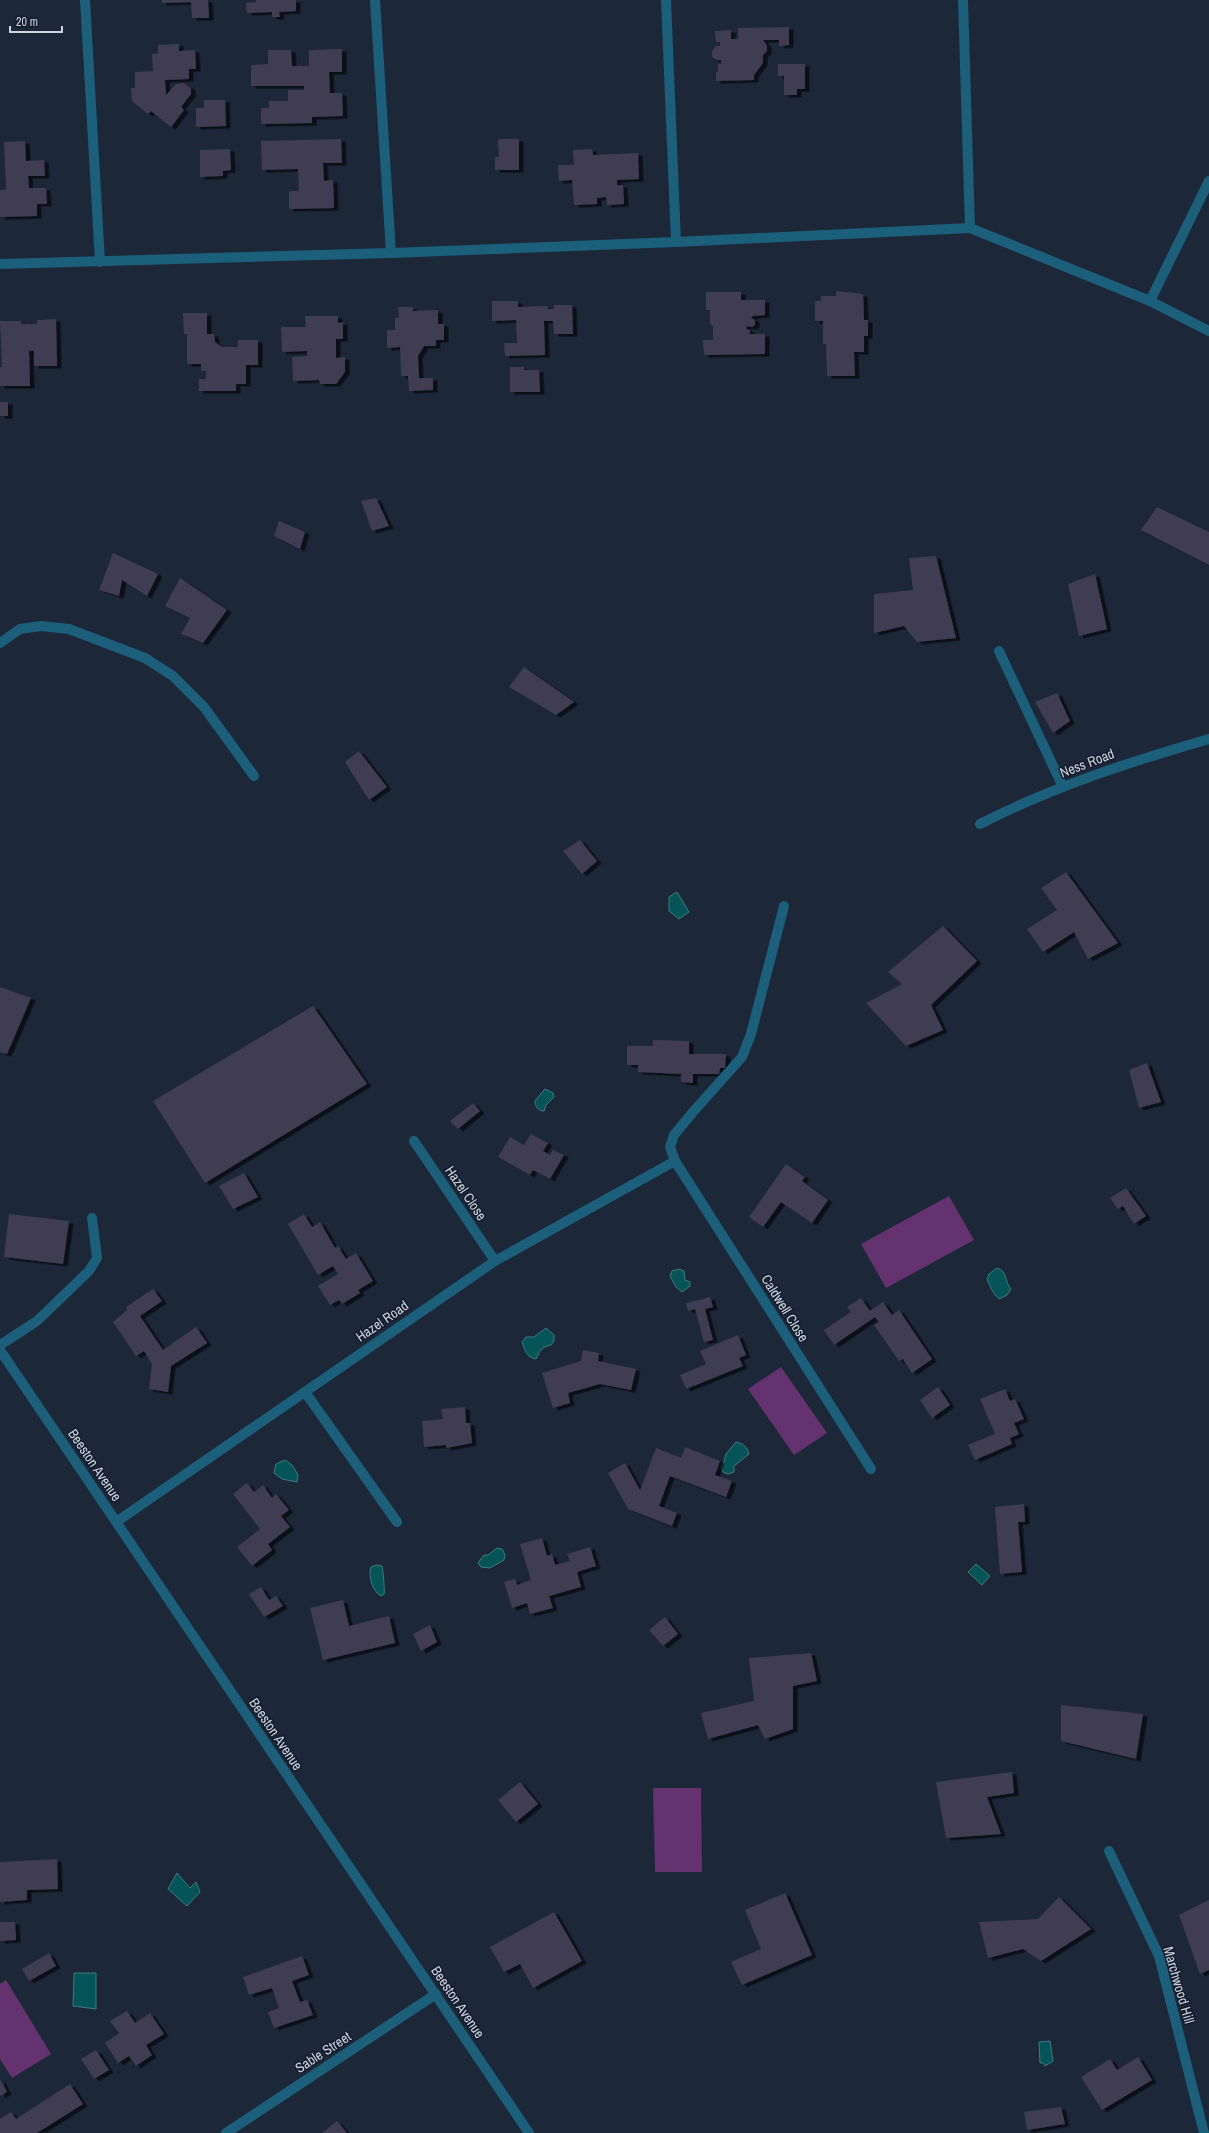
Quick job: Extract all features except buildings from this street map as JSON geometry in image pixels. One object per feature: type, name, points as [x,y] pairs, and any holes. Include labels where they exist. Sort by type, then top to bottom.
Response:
[{"type":"street","points":[[85,0],[100,262]]},
{"type":"street","points":[[375,0],[391,253]]},
{"type":"street","points":[[666,0],[676,242]]},
{"type":"street","points":[[962,0],[970,228]]},
{"type":"street","points":[[1150,301],[1209,181]]},
{"type":"street","points":[[0,264],[391,253],[676,242],[970,228],[1150,301],[1209,331]]},
{"type":"street","points":[[0,642],[20,629],[41,626],[69,629],[145,658],[174,676],[204,707],[254,776]]},
{"type":"street","points":[[999,651],[1063,787]]},
{"type":"street","name":"Ness Road","points":[[980,824],[1022,803],[1122,764],[1209,739]]},
{"type":"street","points":[[675,1162],[670,1147],[674,1136],[742,1057],[751,1034],[784,906]]},
{"type":"street","name":"Hazel Close","points":[[414,1141],[495,1261]]},
{"type":"street","name":"Hazel Road","points":[[116,1522],[495,1261],[675,1162]]},
{"type":"street","name":"Caldwell Close","points":[[675,1162],[871,1469]]},
{"type":"street","points":[[0,1345],[37,1321],[89,1271],[97,1258],[92,1218]]},
{"type":"street","name":"Beeston Avenue","points":[[0,1350],[529,2133]]},
{"type":"street","points":[[305,1392],[397,1522]]},
{"type":"street","name":"Marchwood Hill","points":[[1109,1851],[1159,1956],[1204,2133]]},
{"type":"street","name":"Sable Street","points":[[226,2133],[436,1994]]},
{"type":"shaded area","points":[[677,892],[689,912],[679,919],[669,911],[669,897]]},
{"type":"shaded area","points":[[545,1089],[553,1093],[554,1097],[546,1105],[544,1111],[537,1108],[535,1101]]},
{"type":"shaded area","points":[[949,1196],[974,1240],[886,1288],[861,1244]]},
{"type":"shaded area","points":[[997,1268],[1003,1271],[1011,1289],[1007,1295],[999,1299],[993,1292],[987,1279],[989,1274]]},
{"type":"shaded area","points":[[679,1269],[684,1271],[685,1280],[690,1282],[690,1286],[682,1292],[676,1287],[670,1276],[672,1271]]},
{"type":"shaded area","points":[[546,1328],[554,1335],[554,1341],[551,1345],[541,1350],[536,1359],[530,1357],[526,1353],[522,1342],[526,1337],[534,1337]]},
{"type":"shaded area","points":[[781,1367],[827,1433],[794,1455],[748,1389]]},
{"type":"shaded area","points":[[736,1442],[745,1446],[749,1454],[734,1466],[734,1472],[728,1474],[723,1472],[721,1467],[726,1454]]},
{"type":"shaded area","points":[[285,1460],[292,1465],[298,1475],[297,1482],[282,1479],[274,1473],[276,1464]]},
{"type":"shaded area","points":[[497,1548],[502,1549],[505,1555],[504,1560],[490,1568],[481,1567],[478,1563],[484,1555],[488,1555]]},
{"type":"shaded area","points":[[976,1564],[990,1576],[982,1585],[968,1572]]},
{"type":"shaded area","points":[[376,1565],[382,1566],[384,1594],[381,1596],[375,1591],[370,1579],[371,1567]]},
{"type":"shaded area","points":[[653,1788],[701,1788],[702,1872],[655,1872]]},
{"type":"shaded area","points":[[177,1873],[190,1888],[196,1882],[200,1892],[187,1906],[168,1889]]},
{"type":"shaded area","points":[[74,1973],[96,1973],[96,2009],[73,2006]]},
{"type":"shaded area","points":[[6,1980],[51,2054],[12,2078],[0,2059],[0,1984]]},
{"type":"shaded area","points":[[1050,2041],[1053,2061],[1045,2066],[1043,2063],[1040,2063],[1039,2042]]}]
